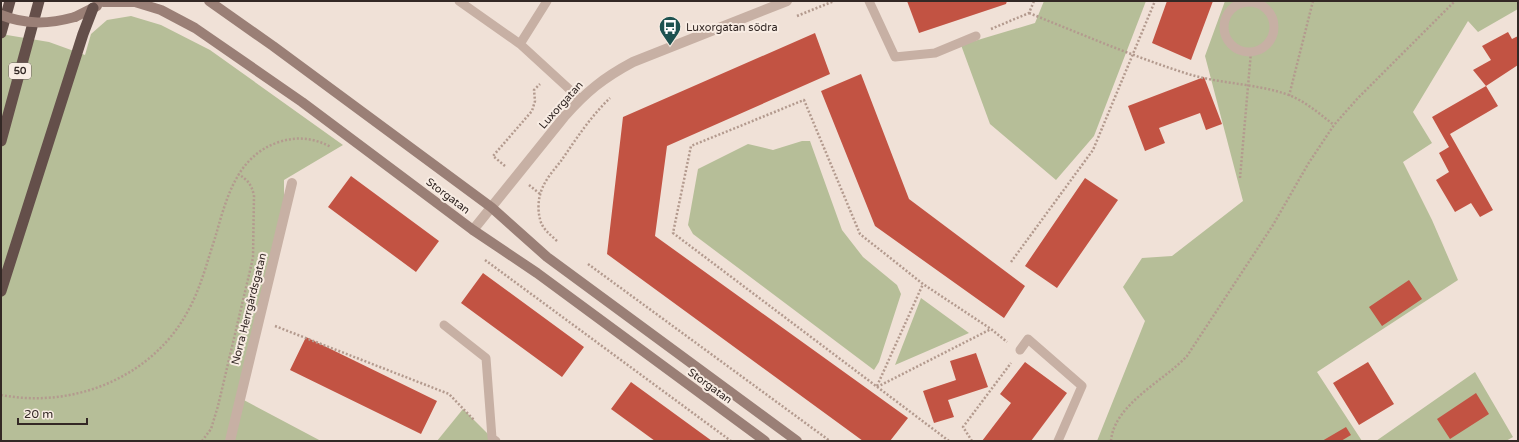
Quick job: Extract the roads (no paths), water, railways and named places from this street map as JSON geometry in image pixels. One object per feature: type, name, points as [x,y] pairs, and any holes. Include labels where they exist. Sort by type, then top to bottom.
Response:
[{"type":"highway","points":[[1,33],[10,1]]},
{"type":"highway","name":"50","points":[[1,141],[39,1]]},
{"type":"highway","points":[[1,291],[83,34],[100,4]]},
{"type":"main road","name":"Storgatan","points":[[208,1],[273,46],[491,207],[547,257],[797,441]]},
{"type":"main road","name":"Storgatan","points":[[100,4],[135,2],[161,10],[195,28],[302,102],[473,230],[543,277],[765,441]]},
{"type":"main road","points":[[1,15],[20,21],[42,23],[53,22],[75,17],[100,4]]},
{"type":"street","name":"Luxorgatan","points":[[473,230],[580,99],[593,86],[633,62],[787,1]]},
{"type":"street","name":"Norra Herrgårdsgatan","points":[[230,441],[292,183]]},
{"type":"lane","points":[[459,1],[520,44],[580,99]]},
{"type":"lane","points":[[520,44],[547,1]]},
{"type":"lane","points":[[869,1],[895,57],[935,53],[976,36]]},
{"type":"lane","points":[[1251,2],[1259,4],[1266,9],[1271,15],[1273,23],[1271,39],[1259,50],[1251,52],[1235,48],[1225,35],[1224,27],[1225,19],[1235,6],[1242,3],[1251,2]]},
{"type":"lane","points":[[444,325],[486,358],[494,440]]},
{"type":"lane","points":[[1020,350],[1028,339],[1082,386],[1058,441]]},
{"type":"place","name":"Luxorgatan södra","points":[[670,46]]}]
